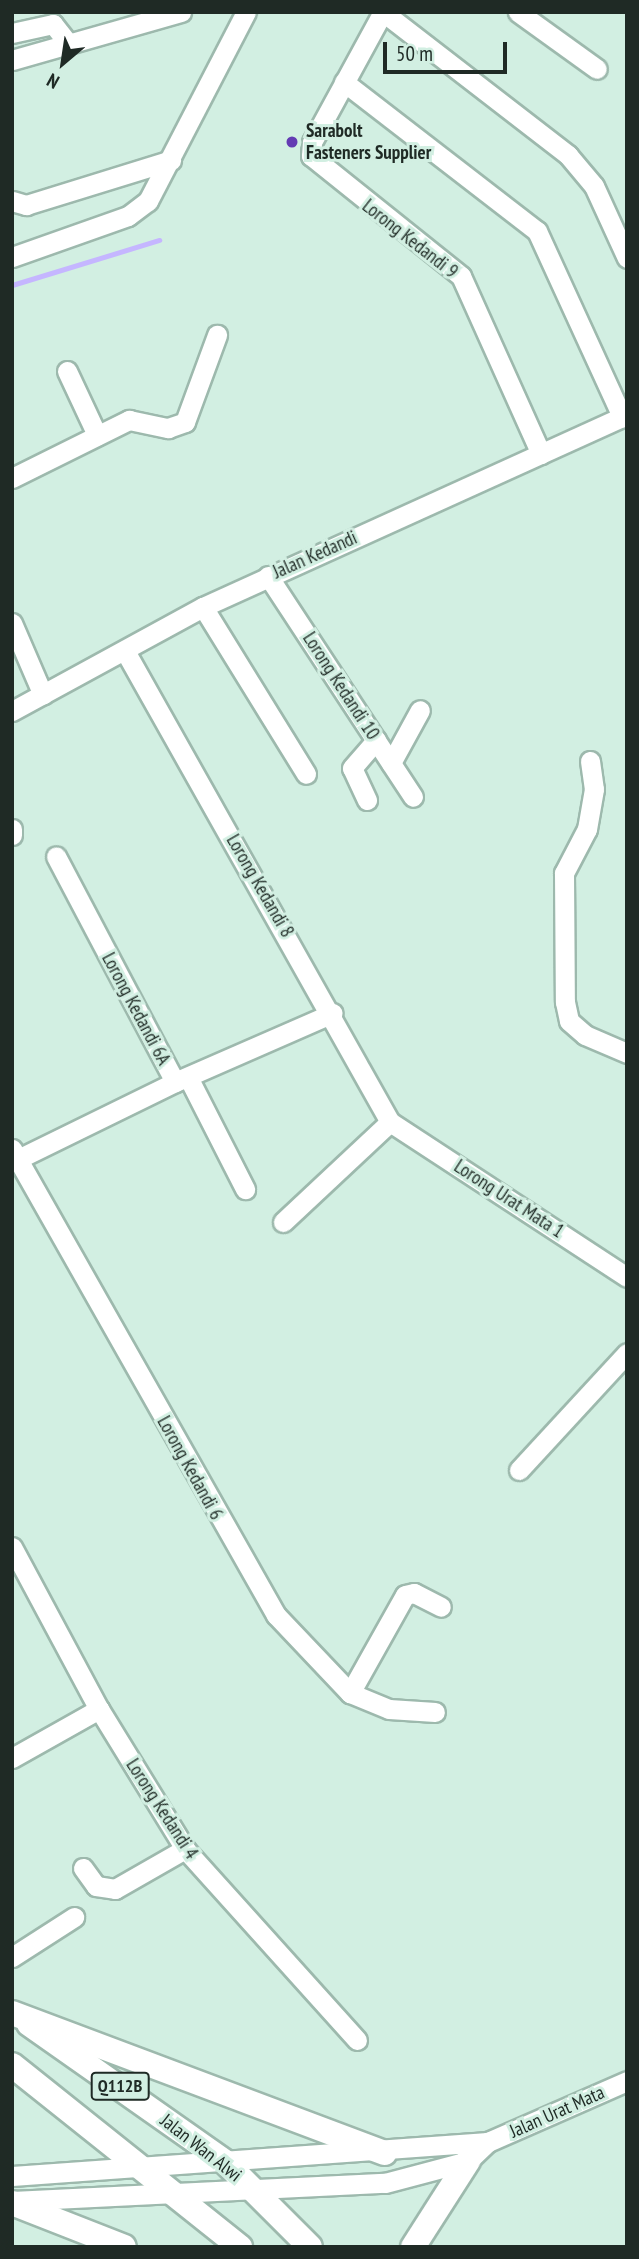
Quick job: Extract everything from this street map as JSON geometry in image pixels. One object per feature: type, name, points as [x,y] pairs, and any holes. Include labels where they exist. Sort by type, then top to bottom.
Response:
[{"type":"main road","points":[[12,2013],[385,2153]]},
{"type":"main road","name":"Jalan Wan Alwi","points":[[12,2013],[225,2162],[310,2247]]},
{"type":"main road","points":[[12,2065],[174,2190],[240,2247]]},
{"type":"main road","points":[[413,2247],[468,2161]]},
{"type":"main road","points":[[12,2202],[124,2247]]},
{"type":"street","points":[[12,23],[33,12]]},
{"type":"street","points":[[51,12],[66,12]]},
{"type":"street","points":[[12,60],[181,12]]},
{"type":"street","points":[[12,257],[128,216],[148,201],[246,12]]},
{"type":"street","points":[[624,416],[537,231],[344,82],[383,12],[568,155],[594,186],[627,258]]},
{"type":"street","points":[[518,12],[597,69]]},
{"type":"street","points":[[12,33],[53,24],[67,43]]},
{"type":"street","name":"Lorong Kedandi 9","points":[[344,82],[310,156],[461,276],[541,454]]},
{"type":"street","points":[[12,201],[26,205],[171,160]]},
{"type":"street","points":[[12,478],[129,420],[168,428],[184,422],[217,335]]},
{"type":"street","points":[[67,371],[97,435]]},
{"type":"street","name":"Jalan Kedandi","points":[[12,711],[203,607],[624,416]]},
{"type":"street","name":"Lorong Kedandi 10","points":[[268,576],[413,797]]},
{"type":"street","points":[[203,607],[306,774]]},
{"type":"street","points":[[12,623],[43,695]]},
{"type":"street","name":"Lorong Kedandi 8","points":[[125,651],[333,1013],[390,1122]]},
{"type":"street","points":[[391,763],[420,710]]},
{"type":"street","points":[[367,800],[352,768],[376,740]]},
{"type":"street","points":[[590,761],[594,789],[587,829],[564,873],[565,1002],[577,1028],[627,1053]]},
{"type":"street","name":"Lorong Kedandi 6A","points":[[15,1154],[181,1079],[56,856]]},
{"type":"street","points":[[245,1189],[181,1079],[333,1013]]},
{"type":"street","points":[[284,1222],[390,1122]]},
{"type":"street","name":"Lorong Urat Mata 1","points":[[390,1122],[627,1277]]},
{"type":"street","name":"Lorong Kedandi 6","points":[[15,1154],[258,1591],[350,1692],[389,1709],[435,1712]]},
{"type":"street","points":[[519,1470],[627,1353]]},
{"type":"street","name":"Lorong Kedandi 4","points":[[12,1547],[99,1709],[185,1849],[356,2039]]},
{"type":"street","points":[[350,1692],[405,1595],[414,1593],[442,1607]]},
{"type":"street","points":[[12,1758],[99,1709]]},
{"type":"street","points":[[83,1868],[96,1886],[115,1889],[185,1849]]},
{"type":"street","points":[[12,1957],[74,1917]]},
{"type":"street","name":"Jalan Urat Mata","points":[[488,2142],[627,2081]]},
{"type":"street","points":[[12,2176],[139,2163],[225,2162],[385,2153],[488,2142]]},
{"type":"street","points":[[12,2202],[174,2190],[254,2190],[385,2183],[468,2161],[488,2142]]},
{"type":"waterway","points":[[12,285],[159,240]]},
{"type":"place","name":"Sarabolt Fasteners Supplier","points":[[292,142]]}]
